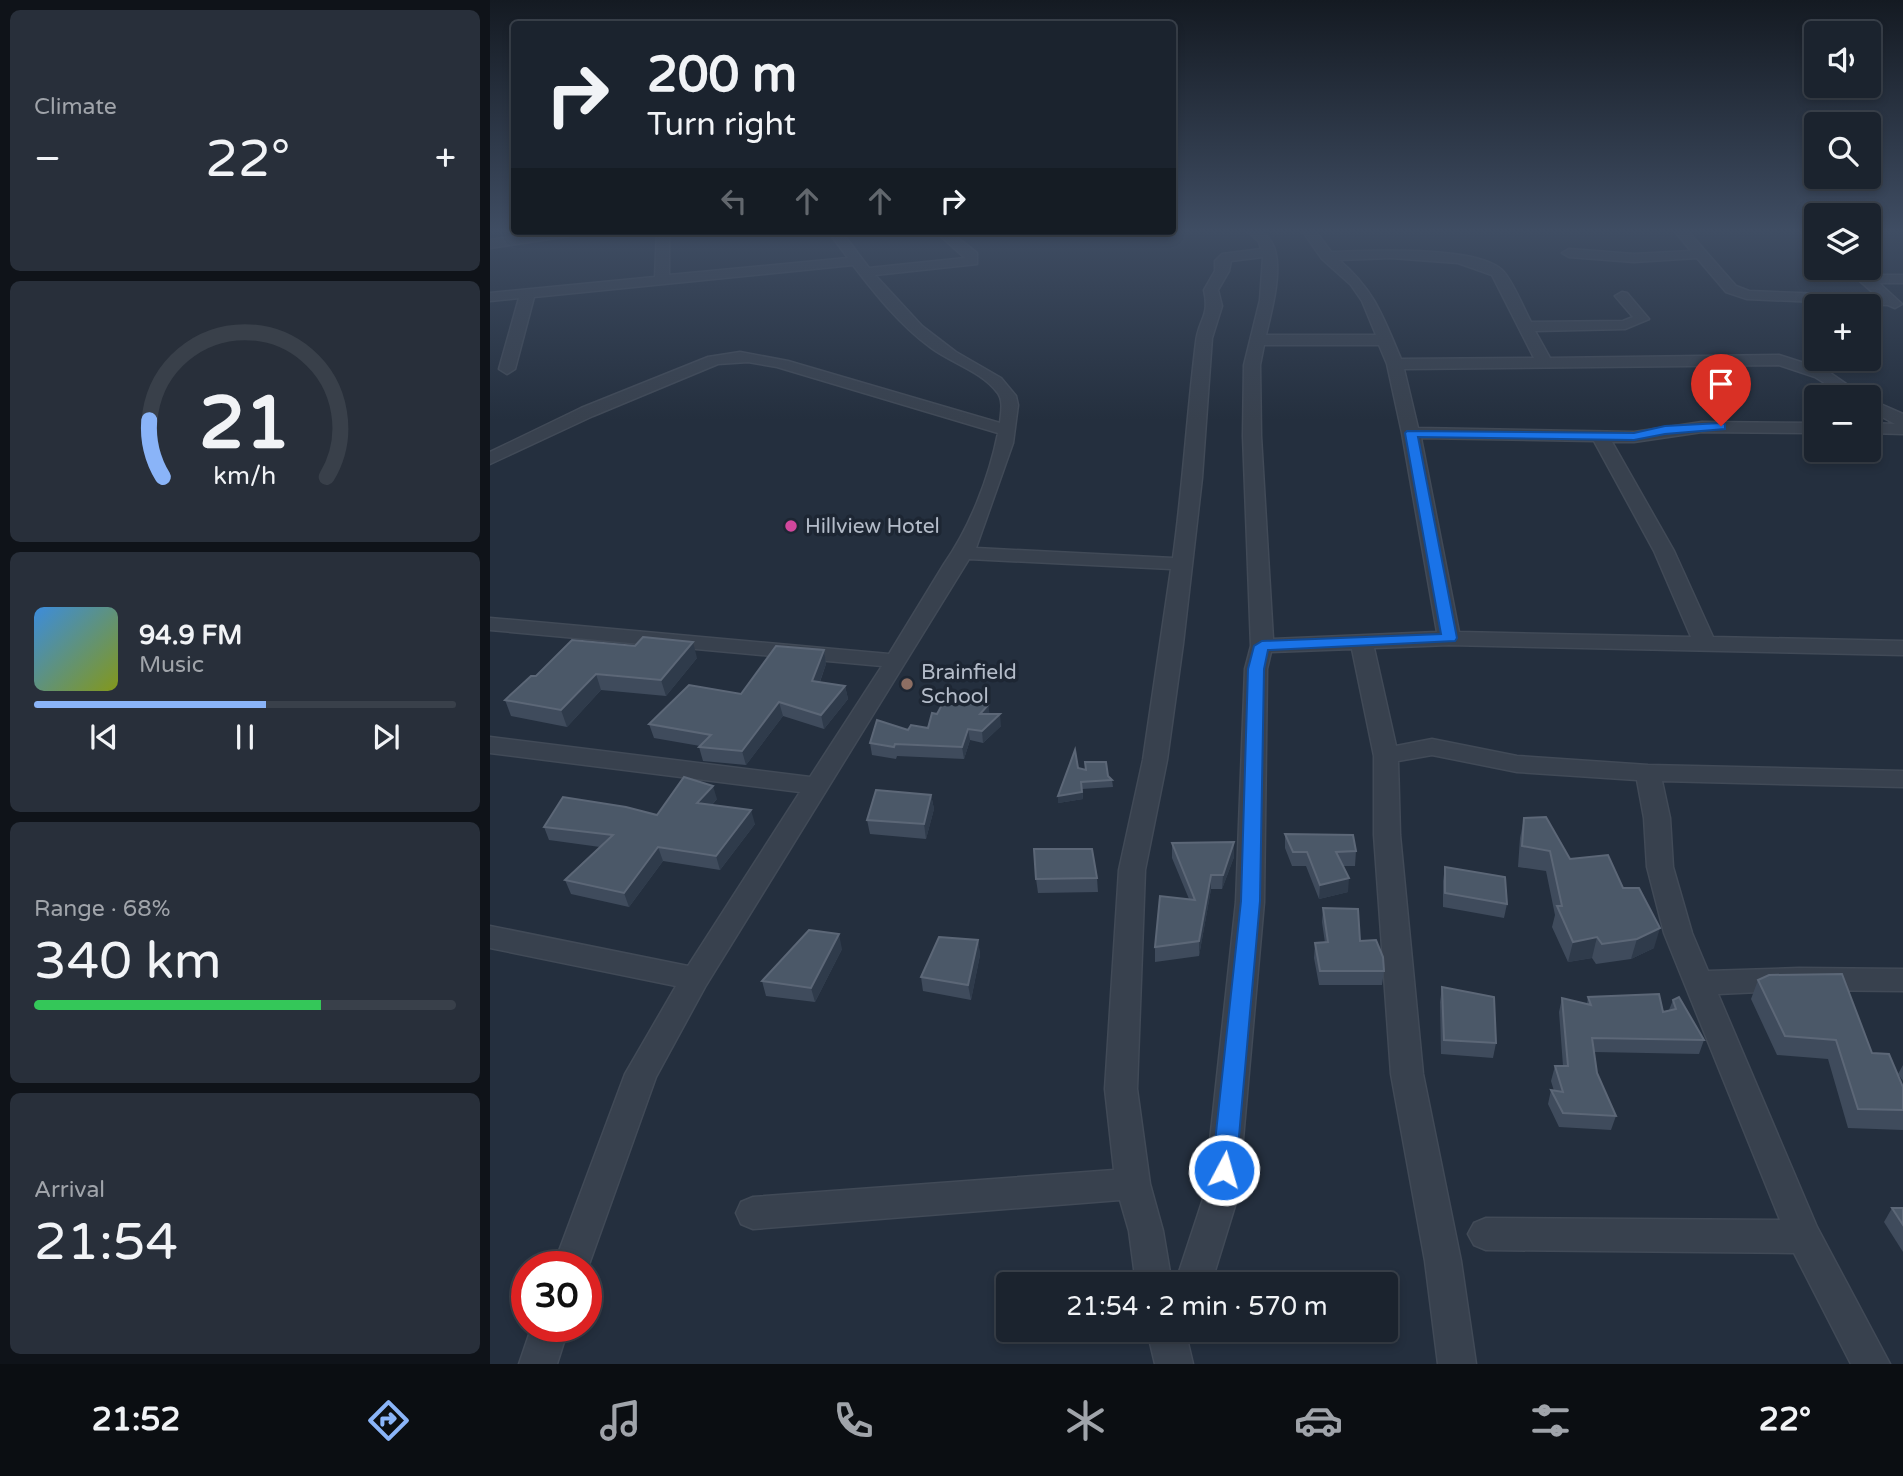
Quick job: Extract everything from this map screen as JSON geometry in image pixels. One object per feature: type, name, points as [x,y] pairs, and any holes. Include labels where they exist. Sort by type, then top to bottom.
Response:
[{"type":"street","points":[[507,369],[528,293]]},
{"type":"street","points":[[490,297],[532,293]]},
{"type":"street","points":[[577,1251],[641,1074],[695,979],[818,786],[954,564],[964,553],[1002,453],[1010,404],[1006,394],[994,380],[951,355],[903,317],[883,293]]},
{"type":"street","points":[[1152,1272],[1146,1231],[1133,1184],[1121,1089],[1132,870],[1155,760],[1193,478],[1204,338],[1215,306],[1212,293]]},
{"type":"street","points":[[1197,1272],[1221,1196],[1250,901],[1256,669],[1262,646],[1252,436],[1252,365],[1267,300],[1266,293]]},
{"type":"street","points":[[1363,293],[1395,364],[1411,433],[1450,638]]},
{"type":"street","points":[[1508,293],[1544,362]]},
{"type":"street","points":[[1741,293],[1897,305]]},
{"type":"street","points":[[1882,293],[1897,305]]},
{"type":"street","points":[[1525,327],[1637,323],[1642,319],[1622,296]]},
{"type":"street","points":[[1258,341],[1384,340]]},
{"type":"street","points":[[490,459],[587,412],[714,360],[733,356],[782,364],[1006,430]]},
{"type":"street","points":[[1395,364],[1779,360],[1804,365],[1840,385]]},
{"type":"street","points":[[1881,410],[1903,421]]},
{"type":"street","points":[[1411,433],[1634,436],[1665,430],[1721,426],[1804,428]]},
{"type":"street","points":[[1881,428],[1903,429]]},
{"type":"street","points":[[1600,436],[1664,551],[1706,645]]},
{"type":"street","points":[[964,553],[1182,564]]},
{"type":"street","points":[[490,624],[699,643],[792,648],[896,661]]},
{"type":"street","points":[[1262,646],[1450,638],[1903,648]]},
{"type":"street","points":[[1362,642],[1385,756],[1387,835],[1407,1074],[1443,1261],[1457,1364]]},
{"type":"street","points":[[490,745],[818,786]]},
{"type":"street","points":[[1385,756],[1432,747],[1517,764],[1648,774],[1903,779]]},
{"type":"street","points":[[1648,774],[1657,818],[1660,867],[1678,933],[1804,1237],[1871,1364]]},
{"type":"street","points":[[490,937],[695,979]]},
{"type":"street","points":[[1698,983],[1799,979],[1903,980]]},
{"type":"street","points":[[753,1213],[1133,1184]]},
{"type":"street","points":[[1486,1234],[1804,1237]]},
{"type":"street","points":[[538,1364],[546,1342]]},
{"type":"building","points":[[643,637],[693,642],[661,680],[596,674],[561,710],[505,700],[531,676],[536,676],[572,640],[635,646]]},
{"type":"building","points":[[776,646],[824,650],[812,681],[845,686],[821,715],[779,702],[742,751],[699,747],[711,735],[649,724],[689,685],[741,694]]},
{"type":"building","points":[[944,701],[988,705],[980,714],[1000,714],[982,731],[968,729],[962,747],[895,744],[894,747],[870,743],[877,720],[908,730],[911,725],[928,728],[932,713],[937,714]]},
{"type":"building","points":[[1075,750],[1078,768],[1086,770],[1085,762],[1106,762],[1108,776],[1112,780],[1081,782],[1082,792],[1058,796]]},
{"type":"building","points":[[684,777],[713,786],[697,803],[751,810],[716,856],[658,847],[624,893],[565,880],[613,835],[544,827],[563,797],[657,815]]},
{"type":"building","points":[[876,790],[931,795],[924,824],[867,820]]},
{"type":"building","points":[[1546,817],[1570,859],[1608,855],[1623,888],[1639,888],[1660,928],[1637,939],[1602,944],[1597,937],[1573,942],[1557,906],[1562,906],[1550,851],[1522,846],[1524,818]]},
{"type":"building","points":[[1285,834],[1353,835],[1356,851],[1336,852],[1349,878],[1320,885],[1307,852],[1293,852]]},
{"type":"building","points":[[1234,842],[1223,875],[1211,875],[1199,941],[1155,947],[1160,896],[1195,900],[1172,843]]},
{"type":"building","points":[[1034,849],[1092,849],[1097,878],[1036,879]]},
{"type":"building","points":[[1445,867],[1505,877],[1507,904],[1445,893]]},
{"type":"building","points":[[1323,908],[1358,909],[1360,941],[1376,940],[1383,957],[1384,971],[1320,971],[1315,943],[1328,942]]},
{"type":"building","points":[[809,930],[839,934],[811,988],[762,981]]},
{"type":"building","points":[[939,937],[978,940],[968,985],[921,977]]},
{"type":"building","points":[[1842,974],[1872,1053],[1889,1054],[1903,1087],[1903,1110],[1858,1109],[1836,1040],[1785,1036],[1758,980],[1769,975]]},
{"type":"building","points":[[1442,987],[1494,997],[1496,1043],[1444,1040]]},
{"type":"building","points":[[1659,994],[1663,1012],[1676,1009],[1673,1000],[1679,997],[1704,1040],[1592,1038],[1597,1073],[1616,1116],[1563,1113],[1551,1090],[1563,1092],[1555,1066],[1568,1066],[1562,998],[1591,1005],[1588,997]]},
{"type":"building","points":[[1892,1208],[1903,1208],[1903,1225]]},
{"type":"place","name":"Hillview Hotel","points":[[791,526]]},
{"type":"place","name":"Brainfield School","points":[[907,684]]},
{"type":"route","points":[[1224,1170],[1250,901],[1256,669],[1262,646],[1450,638],[1411,433],[1634,436],[1665,430],[1721,426]]}]
